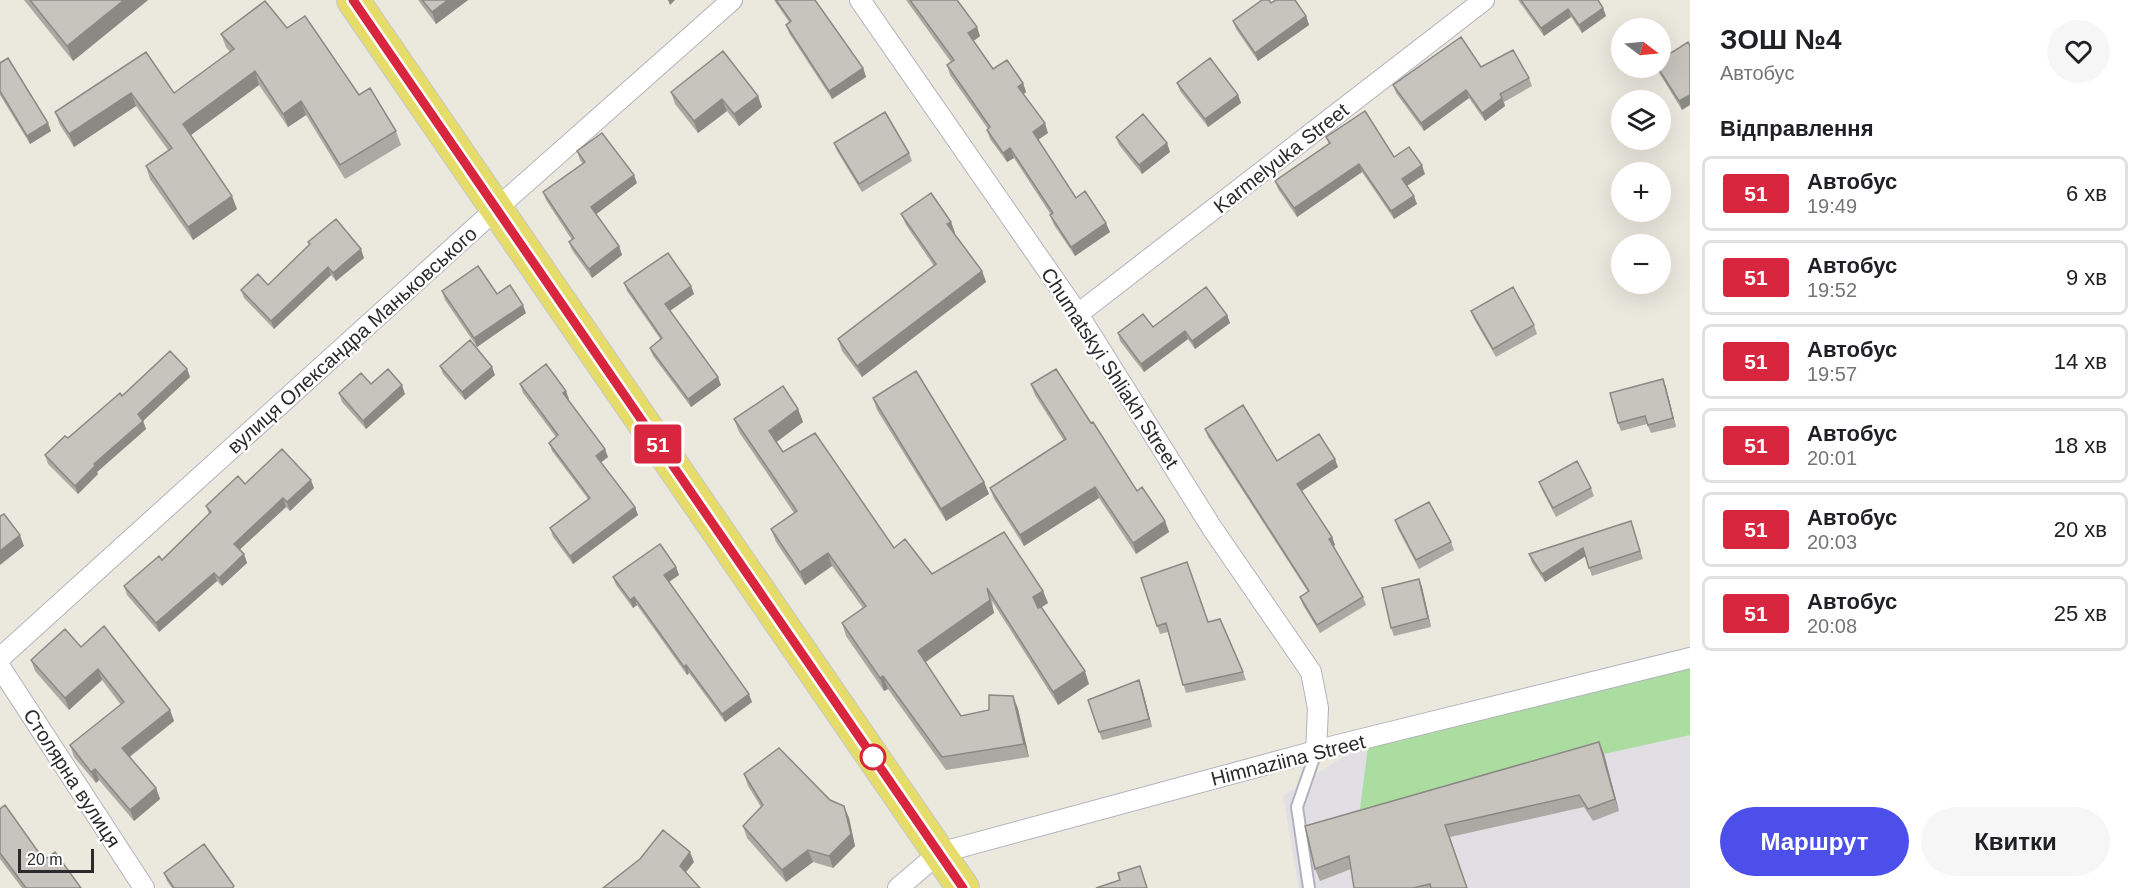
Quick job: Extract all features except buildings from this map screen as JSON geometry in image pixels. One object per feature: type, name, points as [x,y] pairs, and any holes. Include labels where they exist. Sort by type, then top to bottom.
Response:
[{"type":"main road","points":[[353,0],[963,888]]},
{"type":"street","name":"вулиця Олександра Маньковського","points":[[0,658],[496,209],[732,0]]},
{"type":"street","name":"Chumatskyi Shliakh Street","points":[[860,0],[1078,314],[1212,528],[1311,672],[1318,708],[1316,752]]},
{"type":"street","name":"Karmelyuka Street","points":[[1078,314],[1484,0]]},
{"type":"street","name":"Himnaziina Street","points":[[898,888],[939,853],[1065,817],[1690,658]]},
{"type":"street","name":"Столярна вулиця","points":[[0,667],[144,888]]},
{"type":"lane","points":[[1309,888],[1297,807],[1316,752]]},
{"type":"shaded area","points":[[1690,658],[1690,888],[1299,888],[1283,796],[1369,740]]},
{"type":"green space","points":[[1690,658],[1690,735],[1604,754],[1358,824],[1369,740]]},
{"type":"bus line","name":"51","points":[[353,0],[963,888]]}]
